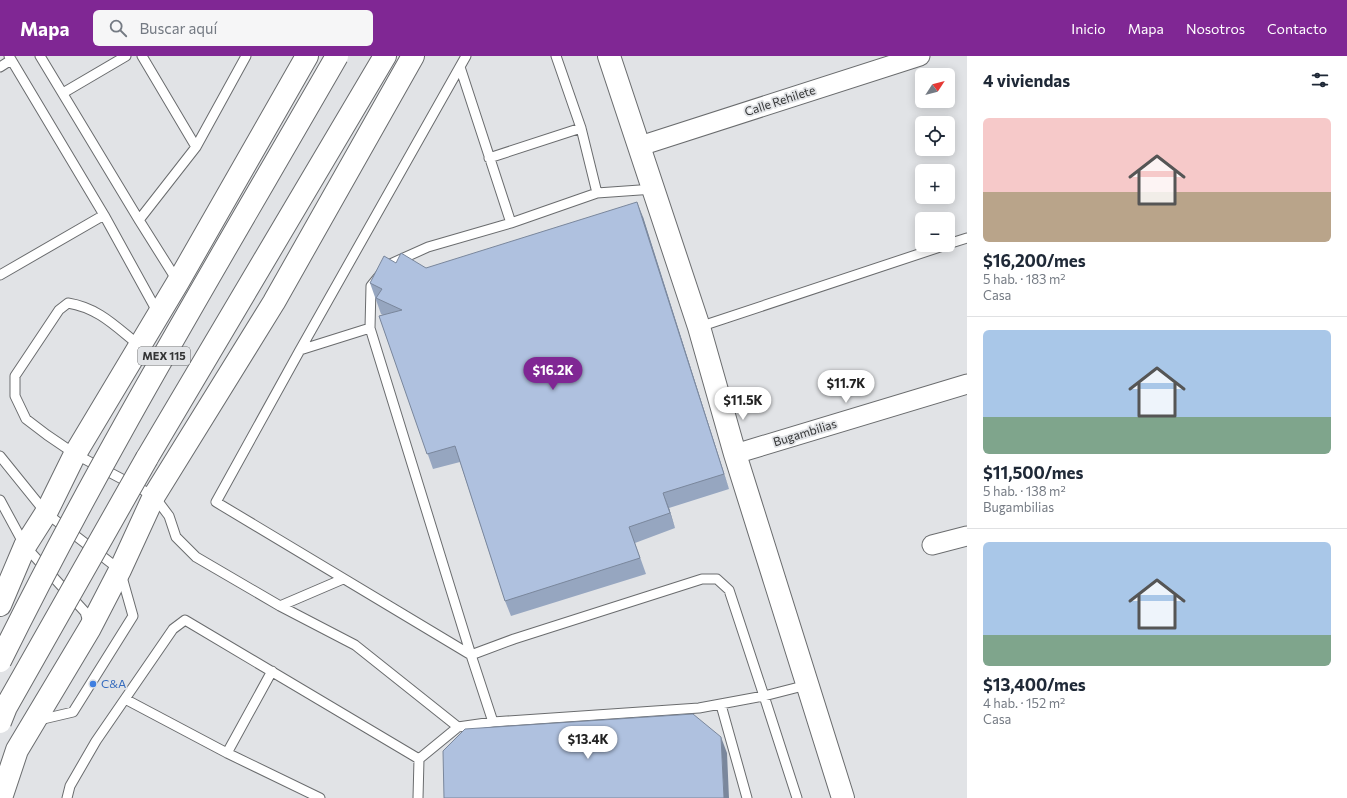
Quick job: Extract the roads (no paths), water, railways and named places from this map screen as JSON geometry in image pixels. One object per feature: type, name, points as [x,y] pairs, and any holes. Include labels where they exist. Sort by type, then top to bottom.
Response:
[{"type":"main road","points":[[0,605],[25,546],[46,513],[75,454],[140,346],[158,313],[178,282],[307,56]]},
{"type":"main road","name":"MEX 115","points":[[0,661],[37,585],[119,435],[337,56]]},
{"type":"main road","name":"MEX 115","points":[[0,722],[6,707],[147,458],[385,56]]},
{"type":"main road","points":[[1,798],[17,750],[90,628],[120,570],[154,496],[274,302],[414,56]]},
{"type":"main road","points":[[609,56],[699,327],[735,454],[843,798]]},
{"type":"street","name":"Calle Rehilete","points":[[640,146],[920,56]]},
{"type":"street","name":"Bugambilias","points":[[735,454],[967,384]]},
{"type":"street","points":[[932,545],[967,536]]},
{"type":"lane","points":[[40,56],[178,282]]},
{"type":"lane","points":[[63,93],[126,56]]},
{"type":"lane","points":[[142,56],[196,147]]},
{"type":"lane","points":[[139,220],[196,147],[246,56]]},
{"type":"lane","points":[[466,56],[216,502],[470,655]]},
{"type":"lane","points":[[556,56],[581,128],[597,193]]},
{"type":"lane","points":[[0,67],[10,58],[104,215],[158,313]]},
{"type":"lane","points":[[460,67],[510,223]]},
{"type":"lane","points":[[490,158],[581,128]]},
{"type":"lane","points":[[492,722],[370,328],[371,286],[388,265],[428,247],[510,223],[597,193],[654,189]]},
{"type":"lane","points":[[0,275],[104,215]]},
{"type":"lane","points":[[955,242],[967,238]]},
{"type":"lane","points":[[699,327],[926,252]]},
{"type":"lane","points":[[140,346],[98,313],[82,306],[68,303],[59,310],[15,376],[15,396],[26,419],[75,454],[154,496],[169,516],[176,537],[196,557],[280,606],[355,645],[458,727]]},
{"type":"lane","points":[[300,350],[370,328]]},
{"type":"lane","points":[[0,456],[46,513],[120,570],[133,616],[73,712],[34,721]]},
{"type":"lane","points":[[0,500],[25,546],[85,612],[90,628]]},
{"type":"lane","points":[[280,606],[343,579]]},
{"type":"lane","points":[[470,655],[514,639],[702,579],[717,579],[729,590],[797,798]]},
{"type":"lane","points":[[67,798],[70,786],[85,760],[125,698],[173,629],[185,620],[419,759]]},
{"type":"lane","points":[[227,753],[272,671]]},
{"type":"lane","points":[[418,798],[419,759],[458,727],[492,722],[699,708],[764,696],[807,685]]},
{"type":"lane","points":[[125,698],[227,753],[320,798]]},
{"type":"lane","points":[[721,705],[747,798]]},
{"type":"place","name":"C&A","points":[[93,684]]}]
